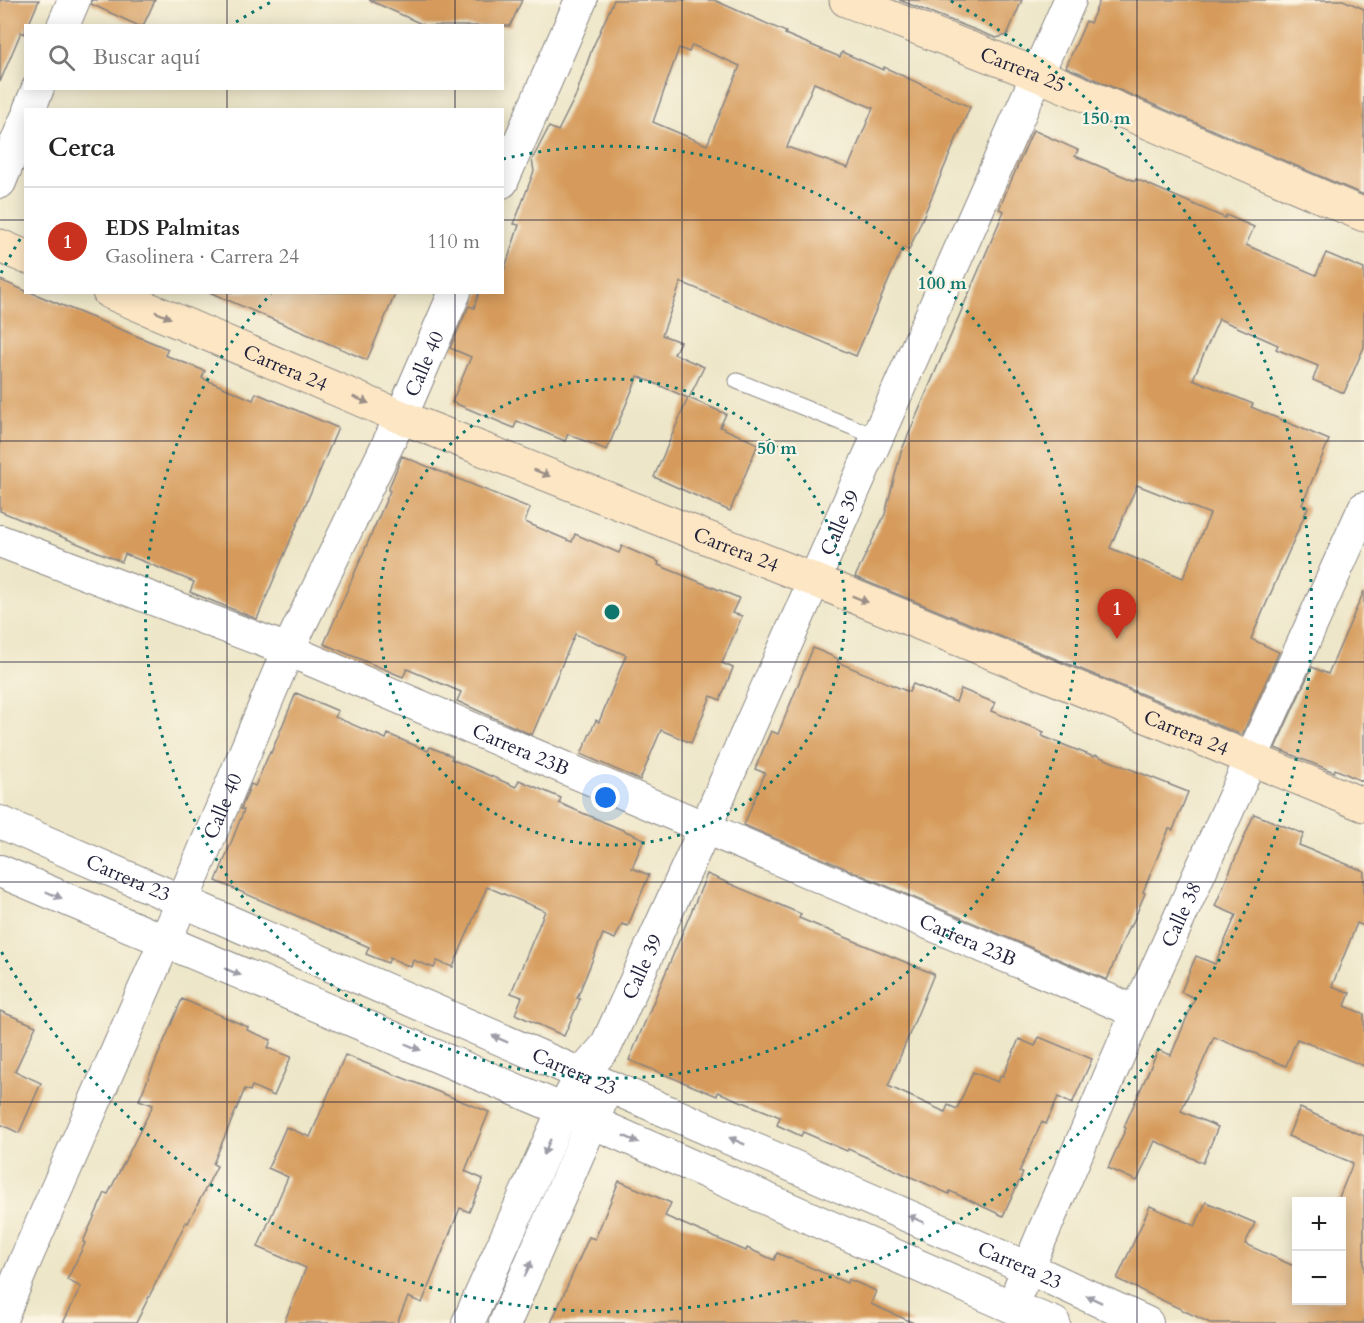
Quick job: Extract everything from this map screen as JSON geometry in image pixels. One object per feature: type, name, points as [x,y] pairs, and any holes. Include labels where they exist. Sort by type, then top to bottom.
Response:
[{"type":"street","points":[[64,24],[74,0]]},
{"type":"street","points":[[504,177],[581,0]]},
{"type":"street","name":"Carrera 25","points":[[846,0],[1036,74],[1364,215]]},
{"type":"street","name":"Calle 39","points":[[505,1323],[592,1122],[594,1080],[606,1046],[705,828],[1070,0]]},
{"type":"street","points":[[30,108],[37,90]]},
{"type":"street","points":[[0,182],[24,124]]},
{"type":"street","points":[[0,246],[24,256]]},
{"type":"street","name":"Carrera 24","points":[[114,294],[401,417],[814,580],[1364,805]]},
{"type":"street","name":"Calle 40","points":[[0,1322],[183,900],[288,650],[401,417],[454,294]]},
{"type":"street","name":"Calle 38","points":[[1007,1314],[1137,1012],[1364,507]]},
{"type":"street","name":"Carrera 23B","points":[[0,541],[288,650],[1137,1012]]},
{"type":"street","name":"Carrera 23","points":[[0,822],[1028,1268],[1147,1323]]},
{"type":"street","name":"Carrera 23","points":[[0,872],[592,1122],[1007,1314],[1054,1323]]},
{"type":"street","points":[[468,1323],[563,1110],[594,1080]]},
{"type":"lane","points":[[737,381],[877,437]]},
{"type":"building","points":[[0,0],[39,0],[29,24],[24,24],[24,34],[21,32],[0,82]]},
{"type":"building","points":[[92,0],[155,0],[144,24],[135,24],[91,4]]},
{"type":"building","points":[[369,0],[522,0],[510,26],[504,26],[504,24],[422,24]]},
{"type":"building","points":[[614,0],[714,0],[840,57],[842,52],[883,70],[884,67],[970,107],[909,250],[903,247],[856,356],[681,282],[662,335],[680,342],[674,354],[704,367],[689,398],[726,414],[720,427],[758,444],[730,511],[654,477],[688,398],[638,376],[607,450],[568,434],[565,441],[517,421],[514,428],[452,402],[471,357],[450,348],[469,306],[474,308],[478,294],[504,294],[504,271],[519,225],[514,224],[534,171],[532,160],[549,127],[558,131],[576,95],[592,49]],"holes":[[[692,45],[740,66],[707,145],[653,122],[679,48],[689,52]],[[814,83],[873,108],[848,168],[787,147]]]},
{"type":"building","points":[[899,0],[1022,0],[1007,35],[996,38]]},
{"type":"building","points":[[1100,0],[1343,0],[1364,9],[1364,195],[1066,67],[1086,21],[1090,23]]},
{"type":"building","points":[[1033,130],[1078,150],[1075,156],[1135,181],[1136,179],[1225,218],[1226,215],[1254,227],[1246,245],[1316,275],[1326,253],[1364,269],[1364,347],[1344,393],[1313,380],[1318,366],[1276,349],[1278,345],[1219,319],[1193,379],[1253,404],[1251,407],[1329,440],[1302,505],[1308,507],[1251,639],[1279,652],[1242,735],[855,577],[885,514],[901,452],[1004,211],[999,209]],"holes":[[[1137,485],[1210,514],[1183,578],[1110,548]]]},
{"type":"building","points":[[0,280],[24,290],[24,294],[35,294],[168,349],[165,355],[205,371],[202,378],[253,400],[256,393],[338,428],[257,619],[190,592],[194,582],[125,554],[122,562],[0,511]]},
{"type":"building","points":[[214,294],[395,294],[367,360]]},
{"type":"building","points":[[402,456],[530,508],[525,522],[572,542],[575,534],[619,553],[622,546],[659,562],[658,565],[739,598],[732,613],[742,616],[722,663],[733,668],[720,700],[711,696],[691,743],[661,730],[640,780],[581,754],[596,720],[599,722],[626,655],[575,634],[532,735],[457,701],[461,692],[407,669],[403,677],[324,644],[390,491],[388,490]]},
{"type":"building","points":[[1364,591],[1364,782],[1275,748],[1312,667],[1328,674]]},
{"type":"building","points":[[813,648],[839,659],[837,662],[909,692],[913,684],[956,702],[961,689],[995,703],[991,711],[1044,732],[1042,736],[1188,792],[1173,830],[1169,829],[1143,892],[1145,893],[1107,980],[744,825],[765,773],[755,769],[771,731],[778,734]]},
{"type":"building","points":[[296,693],[338,711],[335,717],[386,739],[388,734],[428,751],[430,747],[452,756],[451,759],[516,787],[519,780],[561,798],[559,803],[644,839],[632,868],[649,875],[628,926],[622,924],[615,939],[603,934],[564,1036],[515,1014],[522,997],[511,993],[545,911],[487,887],[453,967],[437,961],[434,968],[413,960],[411,967],[390,958],[388,963],[366,954],[369,947],[216,881],[244,810],[241,809],[251,784],[255,786]]},
{"type":"building","points":[[1254,814],[1304,834],[1299,845],[1364,871],[1364,926],[1357,923],[1332,986],[1350,993],[1345,1006],[1364,1014],[1364,1066],[1297,1039],[1286,1066],[1214,1037],[1181,1111],[1218,1127],[1203,1163],[1155,1141],[1137,1181],[1108,1168],[1158,1050],[1171,1055],[1195,998],[1181,992],[1196,956],[1215,964],[1236,915],[1215,906]]},
{"type":"building","points":[[707,874],[801,914],[799,918],[934,974],[888,1086],[945,1112],[948,1105],[957,1109],[973,1072],[998,1082],[1001,1075],[1003,1076],[1019,1039],[1035,1046],[1039,1037],[1092,1059],[1072,1104],[1058,1097],[1046,1124],[1042,1122],[1019,1172],[1023,1173],[1003,1216],[950,1191],[949,1194],[848,1149],[847,1151],[803,1132],[801,1136],[777,1125],[780,1117],[718,1092],[717,1096],[629,1060]]},
{"type":"building","points":[[182,999],[248,1027],[247,1030],[271,1040],[268,1048],[291,1057],[274,1096],[252,1086],[250,1091],[245,1089],[213,1164],[217,1166],[188,1223],[186,1222],[136,1323],[63,1323],[81,1287],[67,1280],[105,1193],[108,1194],[153,1105],[139,1100]]},
{"type":"building","points":[[0,1011],[36,1026],[15,1071],[41,1083],[19,1133],[0,1124]]},
{"type":"building","points":[[345,1055],[489,1112],[465,1171],[483,1179],[469,1212],[460,1208],[422,1303],[408,1297],[397,1323],[284,1323],[306,1268],[258,1247],[288,1177],[268,1168],[286,1127],[310,1137]]},
{"type":"building","points":[[1300,1108],[1364,1136],[1364,1323],[1210,1323],[1117,1279],[1150,1206],[1195,1226],[1206,1202],[1255,1223],[1245,1244],[1292,1265],[1292,1305],[1346,1305],[1346,1197],[1339,1197],[1353,1163],[1288,1136]]},
{"type":"building","points":[[619,1181],[671,1203],[665,1216],[746,1251],[747,1248],[774,1260],[777,1253],[847,1283],[848,1279],[876,1291],[871,1304],[914,1323],[551,1323],[589,1237],[595,1239]]},
{"type":"place","name":"EDS Palmitas","points":[[1117,639]]}]
